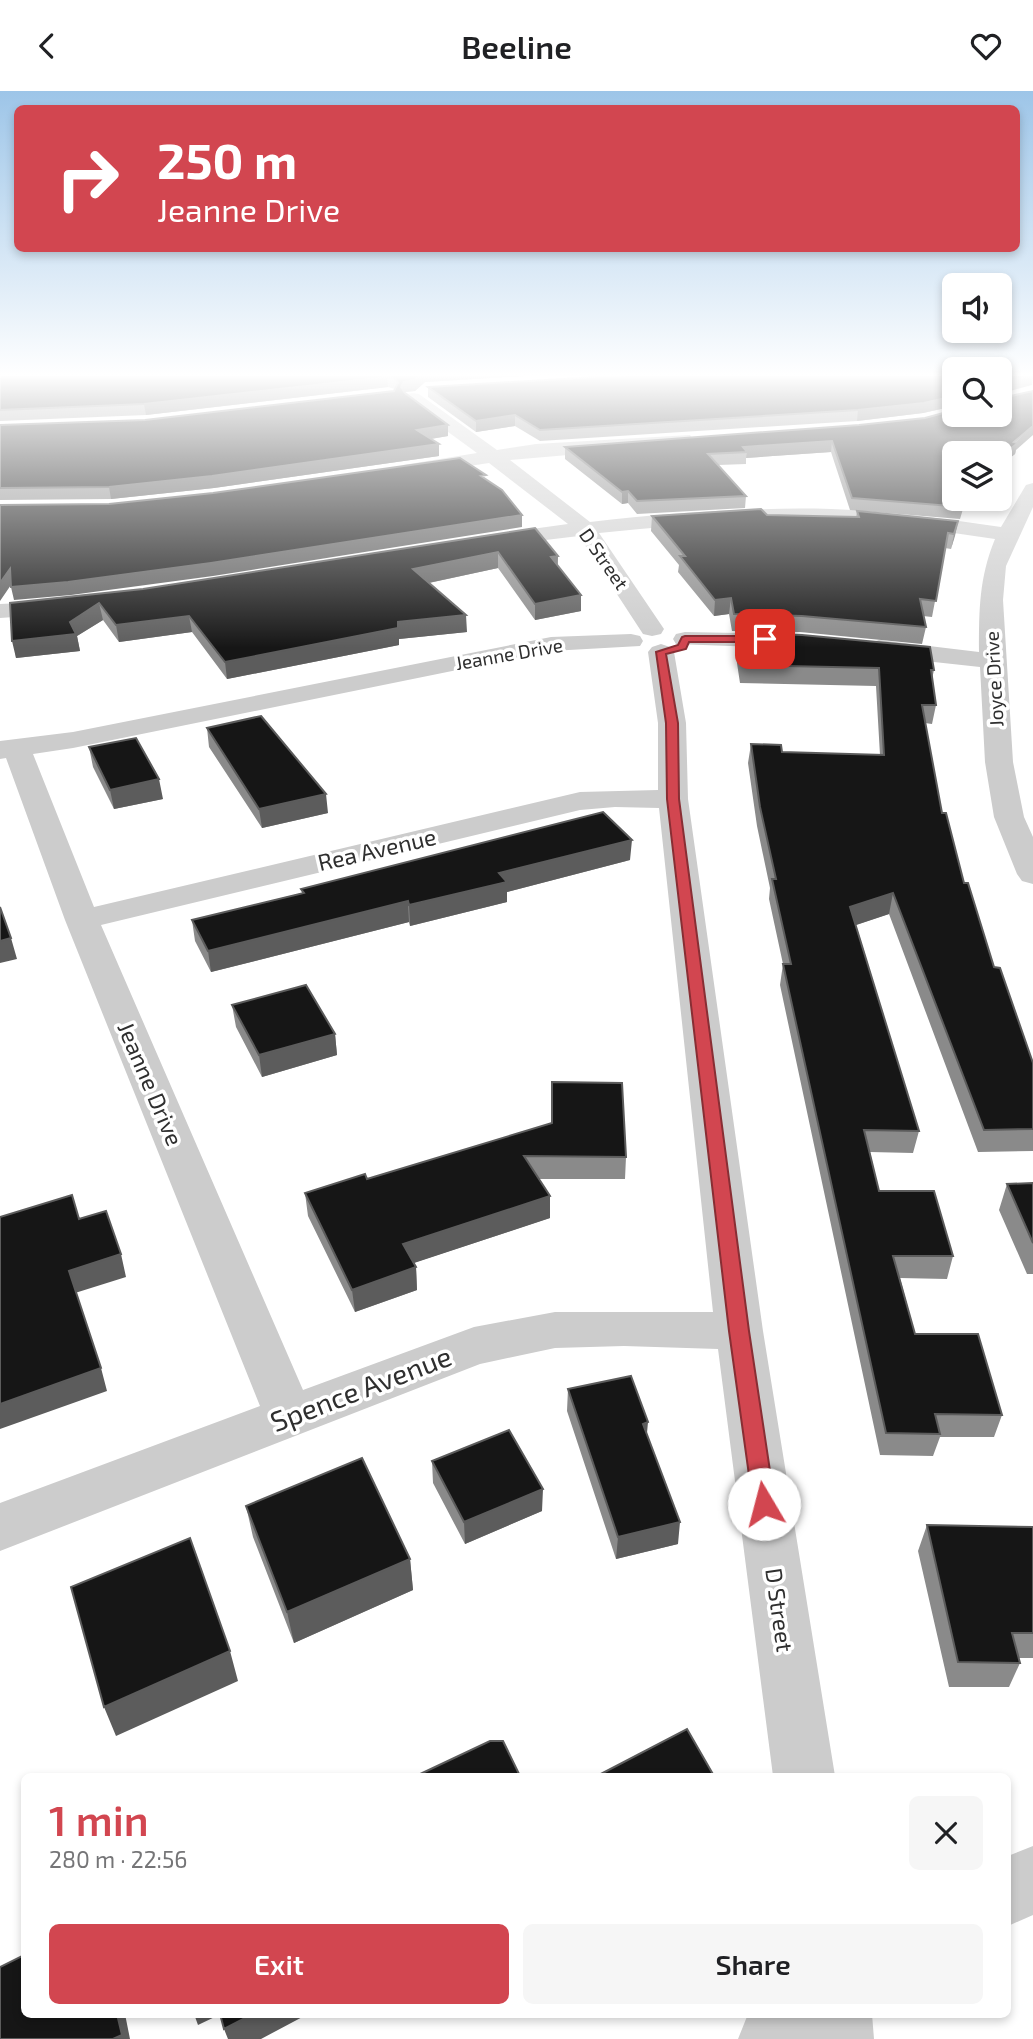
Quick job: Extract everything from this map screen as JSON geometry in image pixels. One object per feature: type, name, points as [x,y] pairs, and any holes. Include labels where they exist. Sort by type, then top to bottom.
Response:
[{"type":"street","points":[[388,472],[426,466]]},
{"type":"street","name":"D Street","points":[[507,466],[585,528],[657,640],[672,723],[673,799],[739,1331],[804,1773]]},
{"type":"street","name":"Joyce Drive","points":[[1033,488],[1008,534],[995,566],[991,600],[999,762],[1009,817],[1033,874]]},
{"type":"street","points":[[468,543],[585,528],[699,518],[808,515],[897,520],[1008,534]]},
{"type":"street","points":[[0,611],[84,607]]},
{"type":"street","name":"Jeanne Drive","points":[[289,1416],[8,750],[73,740],[551,643],[765,639],[816,643]]},
{"type":"street","points":[[854,645],[992,661]]},
{"type":"street","name":"Rea Avenue","points":[[82,920],[580,801],[615,798],[673,799]]},
{"type":"street","name":"Spence Avenue","points":[[0,1527],[474,1346],[555,1330],[624,1328],[739,1331]]},
{"type":"street","points":[[1011,1891],[1033,1878]]},
{"type":"street","points":[[773,2039],[807,2018]]},
{"type":"street","points":[[837,2018],[839,2039]]},
{"type":"building","points":[[0,466],[284,466],[109,487],[0,488]]},
{"type":"building","points":[[404,466],[472,466],[486,475],[481,476],[502,490],[522,515],[68,582],[11,587],[10,569],[0,583],[0,505],[109,504],[213,493]]},
{"type":"building","points":[[589,466],[719,466],[746,496],[637,501],[628,491],[622,492]]},
{"type":"building","points":[[841,466],[942,466],[942,505],[852,498]]},
{"type":"building","points":[[761,509],[767,515],[859,517],[857,511],[958,521],[954,534],[948,533],[936,601],[920,599],[926,627],[802,616],[734,614],[731,598],[715,600],[680,556],[685,556],[652,516]]},
{"type":"building","points":[[535,528],[558,556],[551,557],[581,595],[535,604],[498,552],[413,569],[466,615],[398,622],[398,628],[225,662],[189,616],[116,625],[99,603],[70,622],[76,634],[12,641],[10,603],[143,589]]},
{"type":"building","points":[[737,633],[802,635],[930,647],[936,705],[922,705],[942,813],[946,813],[964,883],[968,883],[994,967],[1000,968],[1033,1063],[1033,1129],[984,1130],[893,893],[850,907],[919,1131],[864,1130],[879,1191],[934,1191],[953,1256],[893,1256],[915,1334],[978,1334],[1002,1415],[935,1414],[940,1434],[886,1433],[783,964],[791,964],[772,879],[776,879],[760,807],[751,744],[781,745],[782,752],[884,755],[879,668],[742,665]]},
{"type":"building","points":[[261,716],[326,794],[259,809],[207,728]]},
{"type":"building","points":[[136,738],[159,779],[110,790],[89,747]]},
{"type":"building","points":[[603,812],[632,840],[499,873],[507,882],[409,905],[408,901],[208,951],[192,920],[304,893],[301,889]]},
{"type":"building","points":[[0,907],[11,938],[0,941]]},
{"type":"building","points":[[306,985],[335,1034],[259,1055],[232,1005]]},
{"type":"building","points":[[552,1082],[622,1083],[626,1157],[524,1156],[550,1196],[403,1244],[416,1267],[352,1290],[305,1193],[365,1174],[367,1179],[552,1123]]},
{"type":"building","points":[[1033,1183],[1033,1243],[1007,1184]]},
{"type":"building","points":[[72,1195],[79,1219],[106,1211],[121,1254],[69,1271],[101,1368],[0,1404],[0,1217]]},
{"type":"building","points":[[631,1376],[648,1422],[643,1424],[680,1522],[618,1537],[568,1389]]},
{"type":"building","points":[[509,1430],[543,1489],[464,1522],[432,1461]]},
{"type":"building","points":[[362,1458],[410,1559],[287,1612],[246,1506]]},
{"type":"building","points":[[927,1525],[1033,1527],[1033,1633],[1012,1633],[1020,1663],[958,1662]]},
{"type":"building","points":[[190,1538],[230,1651],[104,1707],[71,1587]]},
{"type":"building","points":[[687,1729],[712,1773],[603,1773]]},
{"type":"building","points":[[490,1741],[503,1741],[519,1773],[422,1773]]},
{"type":"building","points":[[21,1956],[21,2018],[118,2018],[122,2035],[113,2039],[0,2039],[0,1967]]},
{"type":"building","points":[[221,2018],[245,2018],[224,2029]]},
{"type":"route","points":[[764,1504],[739,1331],[673,799],[672,723],[661,652],[677,649],[685,643],[685,639],[765,639]]}]
